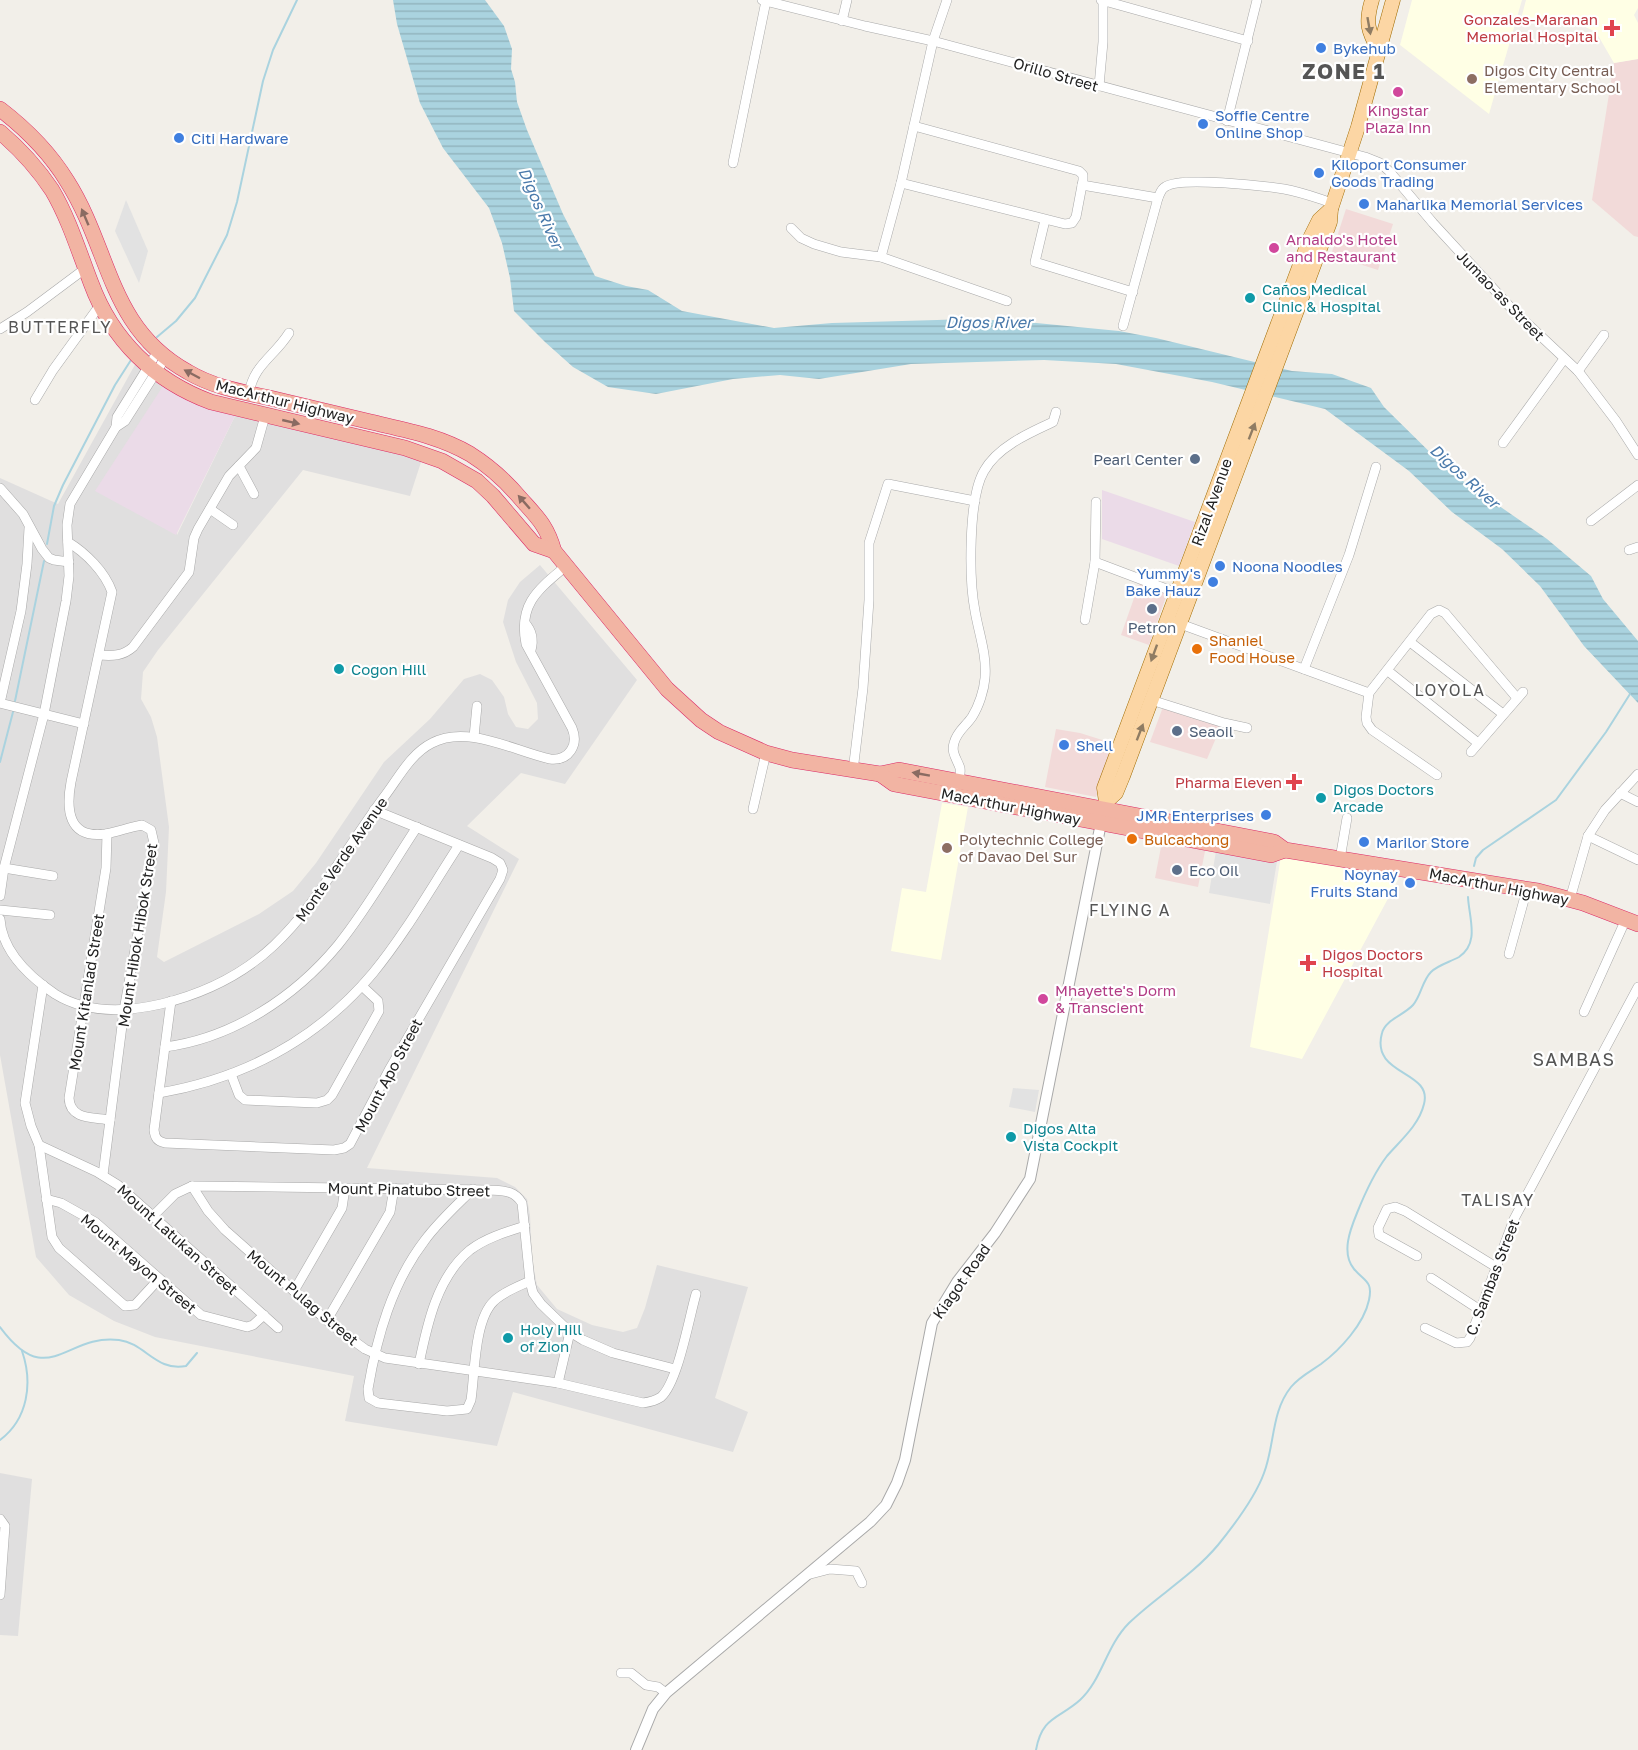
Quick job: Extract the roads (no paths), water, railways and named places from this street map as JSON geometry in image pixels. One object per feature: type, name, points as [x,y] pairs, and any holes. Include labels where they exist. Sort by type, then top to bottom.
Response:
[{"type":"highway","name":"MacArthur Highway","points":[[0,109],[38,144],[68,182],[119,300],[132,321],[161,354],[206,381],[249,394],[435,438],[488,466],[508,484],[548,531],[554,551],[668,689],[686,708],[719,732],[766,753],[816,765],[880,774],[894,784],[958,788],[1274,842],[1285,850],[1527,889],[1570,899],[1632,921]]},
{"type":"highway","name":"MacArthur Highway","points":[[0,132],[30,161],[52,191],[67,220],[100,306],[124,343],[152,371],[176,387],[201,399],[405,448],[442,461],[477,482],[493,496],[534,544],[554,551]]},
{"type":"main road","points":[[1372,0],[1367,24],[1369,33],[1379,51]]},
{"type":"main road","name":"Rizal Avenue","points":[[1104,812],[1104,788],[1173,622],[1275,350],[1330,222],[1332,206],[1350,153],[1393,0]]},
{"type":"main road","name":"Rizal Avenue","points":[[1104,812],[1116,793],[1152,700],[1173,622],[1177,593],[1255,404]]},
{"type":"street","points":[[842,21],[847,0]]},
{"type":"street","points":[[881,257],[901,183],[933,41],[947,0]]},
{"type":"street","points":[[1227,121],[1257,0]]},
{"type":"street","points":[[733,164],[764,1]]},
{"type":"street","name":"Orillo Street","points":[[764,1],[933,41],[1350,153]]},
{"type":"street","points":[[1099,86],[1103,42],[1102,1],[1248,41]]},
{"type":"street","points":[[901,183],[1067,225],[1074,222],[1083,175],[1079,171],[914,126]]},
{"type":"street","name":"Jumao-as Street","points":[[1350,153],[1372,159],[1389,171],[1494,290],[1578,371],[1616,421],[1638,455]]},
{"type":"street","points":[[1123,326],[1158,198],[1166,186],[1176,182],[1195,181],[1283,189],[1332,206]]},
{"type":"street","points":[[1082,185],[1158,198]]},
{"type":"street","points":[[1045,220],[1035,262],[1133,292]]},
{"type":"street","points":[[791,228],[801,238],[814,244],[841,252],[881,257],[1007,301]]},
{"type":"street","points":[[0,329],[86,268]]},
{"type":"street","points":[[34,400],[100,306]]},
{"type":"street","points":[[249,394],[250,384],[258,367],[275,352],[289,333]]},
{"type":"street","points":[[1578,371],[1604,335]]},
{"type":"street","points":[[0,896],[4,868],[44,714],[66,601],[70,504],[116,427],[117,417],[152,371],[161,354]]},
{"type":"street","points":[[1503,443],[1564,358]]},
{"type":"street","points":[[958,788],[960,772],[953,744],[959,732],[972,717],[985,680],[985,660],[975,609],[973,585],[972,541],[978,485],[984,471],[994,459],[1010,445],[1053,422],[1056,412]]},
{"type":"street","points":[[99,655],[117,656],[133,647],[189,572],[194,538],[229,476],[256,448],[265,416]]},
{"type":"street","points":[[239,466],[254,494]]},
{"type":"street","points":[[1304,669],[1349,555],[1376,467]]},
{"type":"street","points":[[853,771],[863,688],[869,600],[869,543],[888,484],[975,501]]},
{"type":"street","points":[[1591,520],[1638,485]]},
{"type":"street","points":[[0,488],[15,503],[49,558],[69,562]]},
{"type":"street","points":[[1085,620],[1095,562],[1096,502]]},
{"type":"street","points":[[210,508],[232,525]]},
{"type":"street","points":[[29,528],[21,611],[0,703],[84,724]]},
{"type":"street","name":"Mount Hibok Hibok Street","points":[[68,542],[88,558],[105,578],[112,591],[71,782],[68,809],[70,819],[77,828],[87,833],[107,834],[142,825],[151,830],[153,837],[152,856],[124,1010],[103,1175]]},
{"type":"street","points":[[1095,562],[1177,593]]},
{"type":"street","name":"Monte Verde Avenue","points":[[0,919],[4,938],[24,968],[61,998],[84,1006],[124,1010],[171,1001],[209,988],[243,971],[276,945],[313,902],[375,810],[411,760],[423,748],[456,735],[474,737],[550,759],[562,758],[570,752],[575,739],[572,728],[526,644],[523,631],[533,596],[566,566]]},
{"type":"street","points":[[1437,775],[1370,728],[1366,717],[1369,693],[1431,614],[1438,610],[1443,612],[1520,695],[1471,752]]},
{"type":"street","points":[[1173,622],[1369,693]]},
{"type":"street","points":[[1410,642],[1503,714]]},
{"type":"street","points":[[1388,670],[1478,744]]},
{"type":"street","points":[[1152,700],[1247,728]]},
{"type":"street","points":[[474,737],[477,706]]},
{"type":"street","points":[[753,809],[766,753]]},
{"type":"street","points":[[1570,899],[1588,836],[1605,810],[1638,774]]},
{"type":"street","points":[[1620,793],[1638,802]]},
{"type":"street","name":"Mount Apo Street","points":[[171,1001],[155,1134],[159,1142],[334,1149],[344,1148],[350,1144],[389,1070],[502,874],[502,867],[497,860],[375,810]]},
{"type":"street","name":"Kiagot Road","points":[[636,1750],[652,1709],[666,1693],[870,1522],[886,1505],[897,1484],[905,1460],[932,1323],[957,1282],[995,1233],[1030,1179],[1104,812]]},
{"type":"street","points":[[1340,859],[1347,818]]},
{"type":"street","points":[[165,1047],[201,1039],[242,1022],[264,1010],[300,984],[328,957],[345,935],[417,827]]},
{"type":"street","name":"Mount Kitanlad Street","points":[[107,834],[106,868],[69,1104],[76,1114],[110,1120]]},
{"type":"street","points":[[1588,836],[1638,860]]},
{"type":"street","points":[[159,1093],[231,1074],[274,1055],[312,1030],[362,986],[396,941],[459,845]]},
{"type":"street","points":[[4,868],[53,876]]},
{"type":"street","points":[[1509,954],[1527,889]]},
{"type":"street","points":[[0,910],[50,915]]},
{"type":"street","points":[[1584,1012],[1632,921]]},
{"type":"street","points":[[43,985],[25,1102],[39,1145],[50,1230],[55,1242],[129,1307],[135,1305],[159,1279]]},
{"type":"street","points":[[231,1074],[239,1095],[249,1101],[317,1103],[327,1100],[379,1011],[378,1001],[362,986]]},
{"type":"street","name":"C. Sambas Street","points":[[1425,1328],[1455,1342],[1463,1343],[1470,1338],[1514,1219],[1638,987]]},
{"type":"street","name":"Mount Latukan Street","points":[[39,1145],[103,1175],[118,1185],[278,1328]]},
{"type":"street","points":[[153,1216],[179,1191],[192,1186]]},
{"type":"street","name":"Mount Pinatubo Street","points":[[192,1186],[473,1189],[504,1191],[516,1195],[522,1203],[530,1281],[536,1298],[570,1332],[605,1350],[675,1369]]},
{"type":"street","name":"Mount Pulag Street","points":[[192,1186],[208,1211],[225,1230],[327,1320],[374,1354],[419,1364],[558,1383],[643,1403],[653,1401],[660,1398],[670,1384],[696,1294]]},
{"type":"street","points":[[294,1291],[342,1208],[345,1188]]},
{"type":"street","points":[[327,1320],[390,1212],[394,1188]]},
{"type":"street","points":[[473,1189],[425,1239],[411,1261],[388,1308],[374,1354],[368,1389],[369,1398],[378,1403],[447,1411],[467,1408],[471,1400],[480,1327],[487,1309],[499,1297],[530,1281]]},
{"type":"street","name":"Mount Mayon Street","points":[[46,1199],[61,1203],[87,1216],[205,1317],[247,1327],[253,1325],[264,1315]]},
{"type":"street","points":[[1417,1256],[1379,1235],[1378,1228],[1387,1209],[1395,1207],[1406,1211],[1496,1267]]},
{"type":"street","points":[[419,1364],[426,1328],[435,1304],[448,1275],[459,1260],[471,1249],[490,1238],[525,1226]]},
{"type":"street","points":[[1431,1278],[1480,1310]]},
{"type":"street","points":[[558,1383],[570,1332]]},
{"type":"street","points":[[0,1519],[4,1522],[5,1531],[0,1595]]},
{"type":"street","points":[[805,1575],[830,1569],[856,1571],[862,1583]]},
{"type":"street","points":[[621,1673],[631,1673],[646,1685],[658,1687],[666,1693]]},
{"type":"water","name":"Digos River","points":[[393,0],[485,0],[504,26],[512,49],[511,69],[517,102],[527,130],[563,214],[595,276],[648,290],[682,311],[774,328],[832,323],[972,319],[1119,331],[1292,371],[1332,374],[1371,388],[1384,407],[1450,472],[1547,539],[1591,576],[1603,599],[1638,641],[1638,703],[1584,646],[1540,586],[1502,549],[1452,512],[1409,471],[1325,409],[1212,382],[1116,364],[1044,360],[911,364],[819,379],[780,375],[733,379],[656,394],[608,387],[573,367],[514,311],[502,243],[489,208],[443,148],[420,103],[397,24]]},
{"type":"waterway","points":[[157,337],[176,321],[195,298],[227,235],[237,202],[263,81],[273,50],[297,0]]},
{"type":"waterway","points":[[47,544],[54,506],[63,485],[115,385],[131,360]]},
{"type":"waterway","points":[[15,701],[44,561]]},
{"type":"waterway","points":[[1474,866],[1476,858],[1483,850],[1556,800],[1606,732],[1630,694]]},
{"type":"waterway","points":[[0,762],[13,712]]},
{"type":"waterway","points":[[1036,1750],[1042,1731],[1047,1724],[1080,1700],[1094,1683],[1121,1632],[1208,1556],[1231,1528],[1250,1501],[1264,1473],[1280,1407],[1291,1387],[1336,1351],[1362,1318],[1369,1300],[1370,1289],[1367,1282],[1354,1269],[1348,1256],[1348,1241],[1354,1220],[1374,1176],[1387,1156],[1414,1125],[1424,1104],[1424,1093],[1420,1085],[1392,1065],[1385,1057],[1381,1047],[1382,1033],[1391,1021],[1413,1005],[1431,972],[1459,957],[1469,945],[1472,930],[1468,897]]},
{"type":"waterway","points":[[0,1327],[17,1346],[31,1355],[45,1358],[101,1340],[128,1342],[158,1361],[176,1367],[186,1366],[197,1353]]},
{"type":"waterway","points":[[0,1440],[17,1422],[26,1400],[27,1375],[22,1351]]},
{"type":"place","name":"Gonzales-Maranan Memorial Hospital","points":[[1612,28]]},
{"type":"place","name":"Bykehub","points":[[1321,48]]},
{"type":"place","name":"Digos City Central Elementary School","points":[[1472,79]]},
{"type":"place","name":"Kingstar Plaza Inn","points":[[1398,92]]},
{"type":"place","name":"Soffie Centre Online Shop","points":[[1203,124]]},
{"type":"place","name":"Citi Hardware","points":[[179,138]]},
{"type":"place","name":"Kiloport Consumer Goods Trading","points":[[1319,173]]},
{"type":"place","name":"Maharlika Memorial Services","points":[[1364,204]]},
{"type":"place","name":"Arnaldo's Hotel and Restaurant","points":[[1274,248]]},
{"type":"place","name":"Caños Medical Clinic & Hospital","points":[[1250,298]]},
{"type":"place","name":"Pearl Center","points":[[1195,459]]},
{"type":"place","name":"Noona Noodles","points":[[1220,566]]},
{"type":"place","name":"Yummy's Bake Hauz","points":[[1213,582]]},
{"type":"place","name":"Petron","points":[[1152,609]]},
{"type":"place","name":"Shaniel Food House","points":[[1197,649]]},
{"type":"place","name":"Cogon Hill","points":[[339,669]]},
{"type":"place","name":"Seaoil","points":[[1177,731]]},
{"type":"place","name":"Shell","points":[[1064,745]]},
{"type":"place","name":"Pharma Eleven","points":[[1294,782]]},
{"type":"place","name":"Digos Doctors Arcade","points":[[1321,798]]},
{"type":"place","name":"JMR Enterprises","points":[[1266,815]]},
{"type":"place","name":"Bulcachong","points":[[1132,839]]},
{"type":"place","name":"Marilor Store","points":[[1364,842]]},
{"type":"place","name":"Polytechnic College of Davao Del Sur","points":[[947,848]]},
{"type":"place","name":"Eco Oil","points":[[1177,870]]},
{"type":"place","name":"Noynay Fruits Stand","points":[[1410,883]]},
{"type":"place","name":"Digos Doctors Hospital","points":[[1308,963]]},
{"type":"place","name":"Mhayette's Dorm & Transcient","points":[[1043,999]]},
{"type":"place","name":"Digos Alta Vista Cockpit","points":[[1011,1137]]},
{"type":"place","name":"Holy Hill of Zion","points":[[508,1338]]},
{"type":"district","name":"ZONE 1","points":[[1344,71]]},
{"type":"district","name":"BUTTERFLY","points":[[60,327]]},
{"type":"district","name":"LOYOLA","points":[[1450,690]]},
{"type":"district","name":"FLYING A","points":[[1130,910]]},
{"type":"district","name":"SAMBAS","points":[[1574,1059]]},
{"type":"district","name":"TALISAY","points":[[1498,1200]]}]
